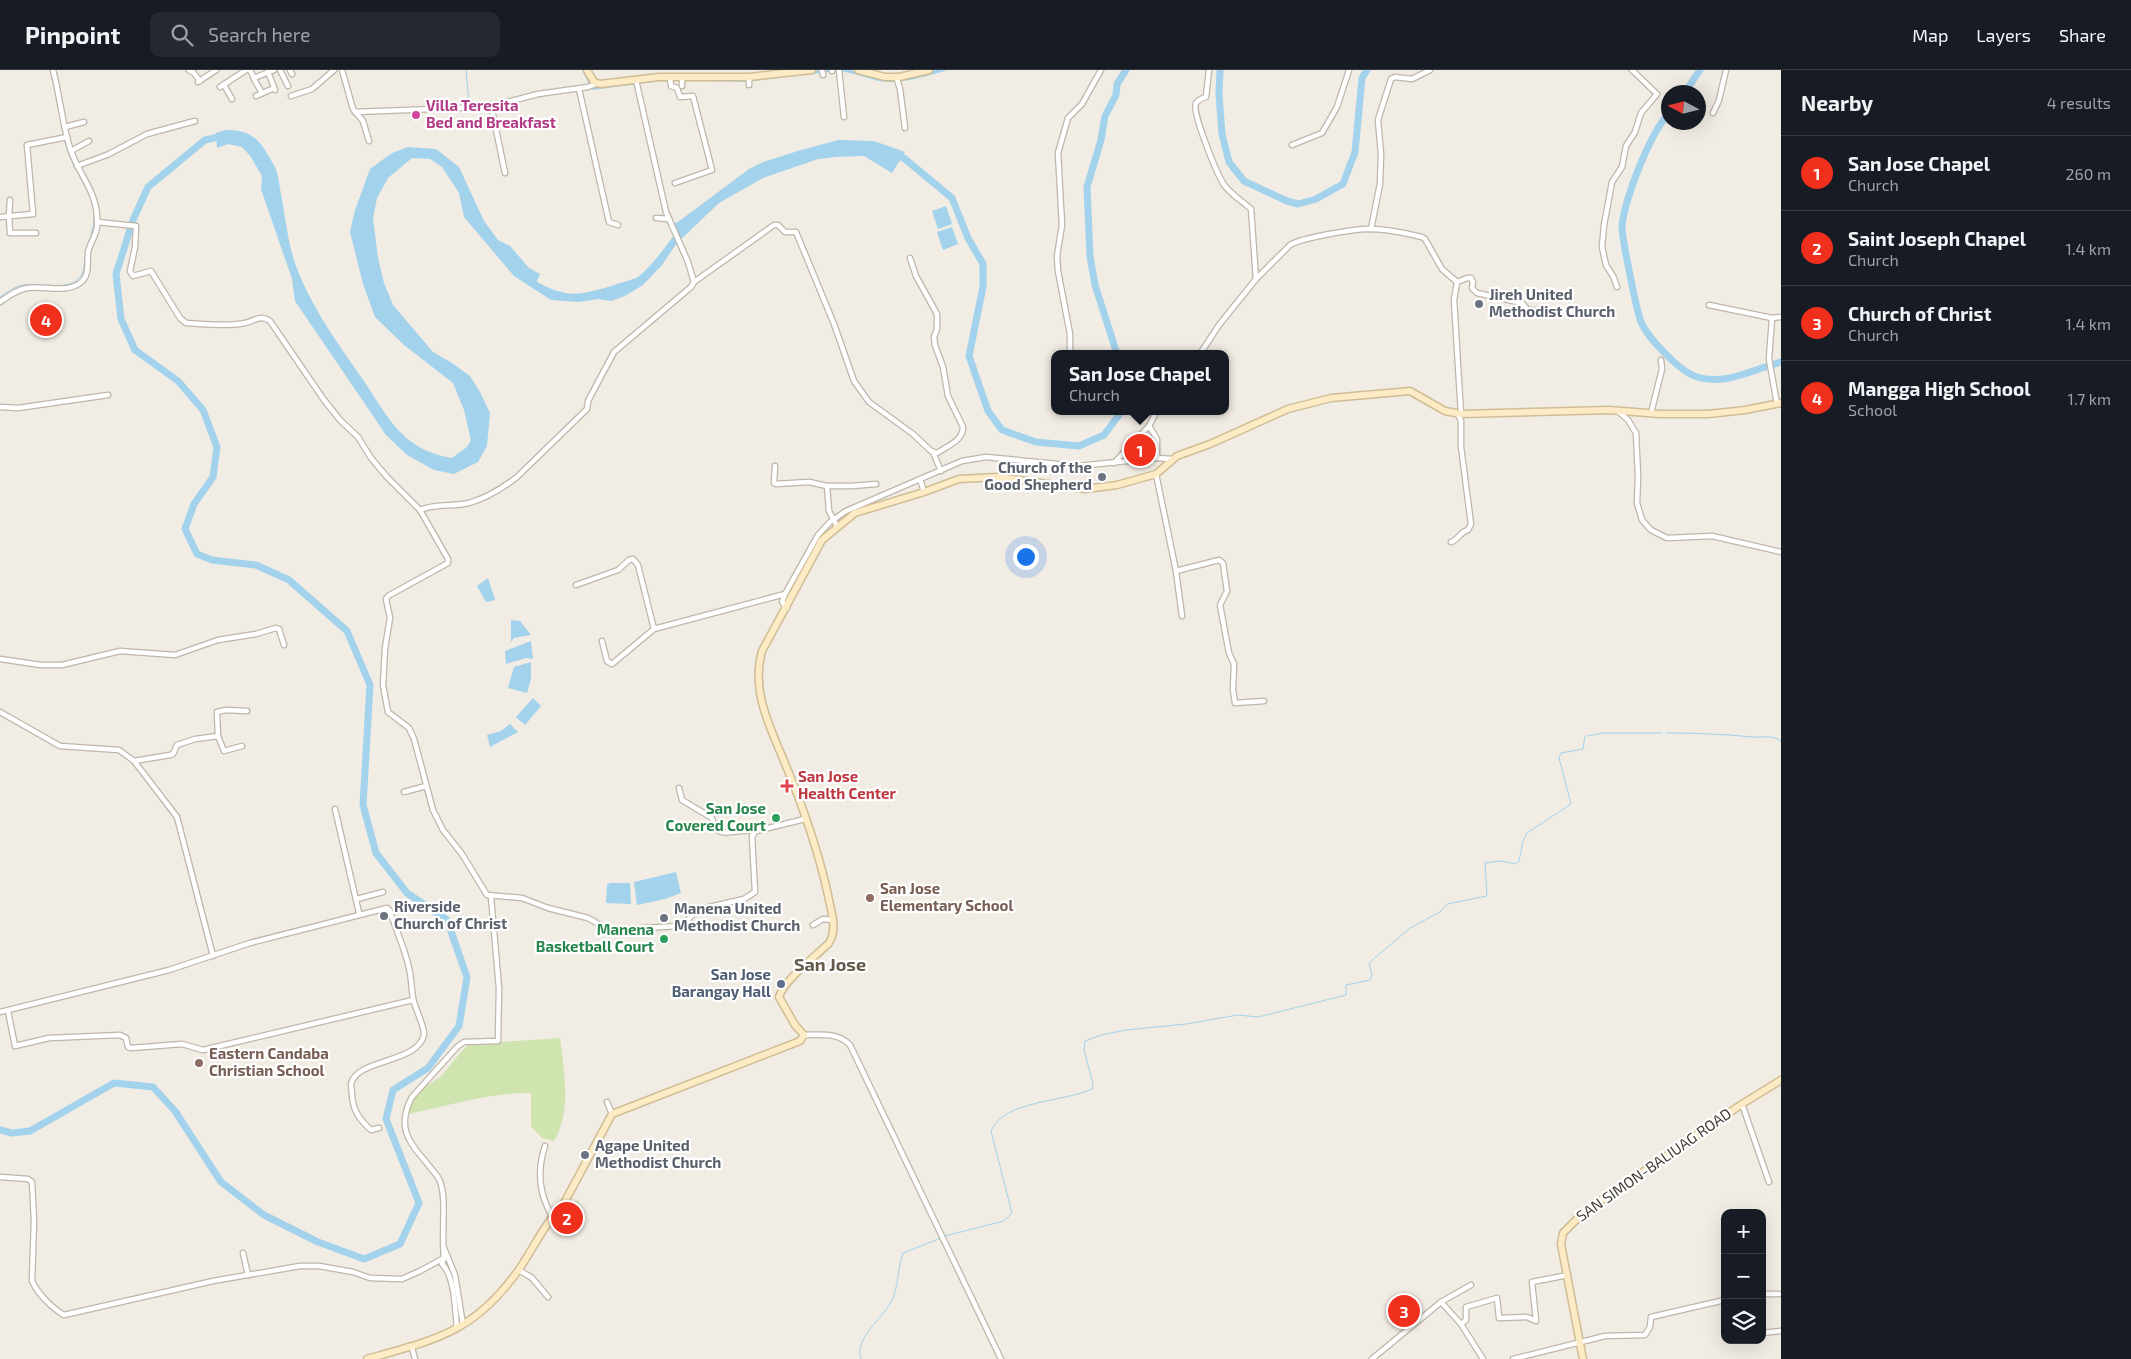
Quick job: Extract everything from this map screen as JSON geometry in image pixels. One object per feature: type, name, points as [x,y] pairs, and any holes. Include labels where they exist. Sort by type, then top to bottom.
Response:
[{"type":"street","points":[[0,302],[16,291],[28,288],[68,288],[81,282],[88,267],[88,250],[93,242],[97,222],[95,201],[90,186],[77,166],[63,137],[65,128],[61,100],[53,70]]},
{"type":"street","points":[[189,70],[194,73],[198,82],[216,70]]},
{"type":"street","points":[[232,99],[222,86],[248,70],[254,78],[274,70]]},
{"type":"street","points":[[280,70],[288,86]]},
{"type":"street","points":[[291,96],[312,89],[334,70]]},
{"type":"street","points":[[342,70],[354,112],[359,114],[363,121],[369,141]]},
{"type":"street","points":[[587,70],[592,86]]},
{"type":"street","points":[[354,112],[491,105],[538,94],[592,86],[670,78],[699,80],[769,79],[804,74],[812,70]]},
{"type":"street","points":[[839,70],[844,117]]},
{"type":"street","points":[[858,70],[880,78],[897,78],[928,70]]},
{"type":"street","points":[[1070,350],[1070,334],[1062,296],[1057,256],[1062,225],[1058,153],[1068,118],[1082,104],[1100,70]]},
{"type":"street","points":[[1209,70],[1206,97],[1196,102],[1195,105],[1198,119],[1219,177],[1232,194],[1251,209],[1256,279]]},
{"type":"street","points":[[1292,145],[1322,133],[1337,107],[1349,70]]},
{"type":"street","points":[[1371,229],[1380,184],[1381,154],[1378,120],[1391,79],[1395,77],[1412,79],[1430,70]]},
{"type":"street","points":[[1617,287],[1614,276],[1606,265],[1602,247],[1610,191],[1612,182],[1622,167],[1626,146],[1635,132],[1641,113],[1657,94],[1632,70]]},
{"type":"street","points":[[1713,113],[1719,100],[1726,70]]},
{"type":"street","points":[[256,96],[274,89],[268,72]]},
{"type":"street","points":[[670,78],[671,86],[678,88],[680,97],[693,96],[712,170],[675,182]]},
{"type":"street","points":[[682,78],[682,86]]},
{"type":"street","points":[[749,78],[749,85]]},
{"type":"street","points":[[897,78],[905,128]]},
{"type":"street","points":[[254,79],[262,93]]},
{"type":"street","points":[[636,82],[670,222],[688,262],[694,282]]},
{"type":"street","points":[[579,89],[609,222],[618,225]]},
{"type":"street","points":[[491,105],[505,173]]},
{"type":"street","points":[[77,166],[109,154],[147,134],[195,121]]},
{"type":"street","points":[[65,128],[84,122]]},
{"type":"street","points":[[0,217],[33,214],[27,146],[63,137]]},
{"type":"street","points":[[71,151],[89,141]]},
{"type":"street","points":[[10,200],[8,216],[10,233],[36,233]]},
{"type":"street","points":[[656,218],[670,222]]},
{"type":"street","points":[[97,222],[136,226],[135,247],[130,271],[134,276],[151,271],[180,318],[186,323],[245,323],[256,318],[270,320],[307,376],[330,406],[358,437],[371,458],[386,477],[420,510],[448,559],[448,563],[388,596],[386,600],[390,618],[385,648],[383,685],[388,712],[404,723],[414,739],[433,810],[443,830],[462,854],[485,893],[491,897],[528,900],[548,908],[588,918],[609,930],[679,926],[687,921],[696,910],[744,899],[755,892],[752,836],[756,831]]},
{"type":"street","points":[[420,510],[431,506],[470,502],[505,486],[517,477],[587,409],[588,401],[614,352],[691,287],[694,282],[774,225],[778,225],[782,231],[796,232],[834,324],[854,381],[869,402],[913,434],[933,452],[941,471]]},
{"type":"street","points":[[1203,350],[1219,324],[1256,279],[1296,241],[1359,229],[1371,229],[1425,238],[1442,269],[1457,282]]},
{"type":"street","points":[[910,258],[916,276],[936,314],[935,346],[943,367],[948,396],[963,427],[963,432],[959,439],[937,453],[933,452]]},
{"type":"street","points":[[1457,282],[1469,278],[1473,280],[1473,290],[1477,293],[1522,303],[1526,310],[1540,312]]},
{"type":"street","points":[[1451,542],[1461,532],[1468,530],[1471,524],[1460,447],[1461,421],[1459,414],[1454,300],[1457,282]]},
{"type":"street","points":[[1709,305],[1772,318],[1781,317]]},
{"type":"street","points":[[1000,1359],[850,1045],[843,1038],[834,1035],[804,1035],[795,1025],[779,997],[780,991],[834,936],[834,920],[823,871],[760,695],[758,672],[762,650],[822,540],[855,513],[959,479],[997,477],[1085,489],[1117,485],[1156,474],[1172,459],[1288,410],[1331,398],[1410,391],[1445,411],[1459,414],[1617,410],[1651,413],[1708,414],[1746,410],[1779,403],[1768,359],[1772,318]]},
{"type":"street","points":[[1651,413],[1662,369],[1660,360]]},
{"type":"street","points":[[0,407],[18,408],[108,395]]},
{"type":"street","points":[[1617,410],[1628,420],[1636,433],[1637,503],[1642,520],[1651,530],[1667,538],[1712,536],[1781,552]]},
{"type":"street","points":[[1114,463],[1149,426],[1155,415]]},
{"type":"street","points":[[1149,426],[1157,438],[1157,458]]},
{"type":"street","points":[[786,608],[782,602],[785,594],[818,535],[833,520],[846,511],[962,461],[986,457],[1078,466],[1157,458],[1172,459]]},
{"type":"street","points":[[775,466],[774,484],[809,482],[828,486],[876,484]]},
{"type":"street","points":[[1156,474],[1176,571],[1182,616]]},
{"type":"street","points":[[920,479],[924,492]]},
{"type":"street","points":[[828,486],[829,511],[837,526]]},
{"type":"street","points":[[576,585],[618,570],[628,560],[633,559],[638,565],[654,630]]},
{"type":"street","points":[[1176,571],[1219,560],[1223,563],[1227,590],[1220,606],[1229,653],[1234,664],[1233,690],[1236,703],[1264,701]]},
{"type":"street","points":[[602,641],[607,661],[612,664],[654,630],[785,594]]},
{"type":"street","points":[[0,659],[41,665],[62,665],[120,651],[175,655],[218,640],[256,634],[276,628],[279,629],[284,645]]},
{"type":"street","points":[[242,746],[223,750],[218,736],[217,712],[226,710],[247,711]]},
{"type":"street","points":[[0,712],[60,746],[119,750],[134,761],[177,817],[212,956]]},
{"type":"street","points":[[134,761],[170,755],[173,754],[177,745],[195,739],[218,736]]},
{"type":"street","points":[[404,792],[426,786]]},
{"type":"street","points":[[679,788],[682,800],[712,818],[718,831],[735,832],[748,829],[756,831],[805,819]]},
{"type":"street","points":[[335,808],[360,913]]},
{"type":"street","points":[[357,898],[383,892]]},
{"type":"street","points":[[460,1327],[451,1280],[447,1268],[442,1264],[444,1258],[442,1242],[443,1203],[440,1180],[408,1141],[405,1123],[408,1104],[412,1097],[457,1047],[464,1042],[498,1041],[499,988],[491,897]]},
{"type":"street","points":[[0,1012],[169,970],[250,943],[384,908],[390,910],[409,968],[413,1000],[425,1032],[422,1040],[414,1049],[404,1055],[378,1063],[362,1072],[351,1084],[353,1108],[361,1122],[372,1131],[379,1128]]},
{"type":"street","points":[[813,925],[823,920],[834,920]]},
{"type":"street","points":[[8,1011],[15,1046],[49,1038],[120,1035],[126,1038],[128,1047],[131,1048],[182,1044],[204,1050],[413,1000]]},
{"type":"street","points":[[367,1359],[412,1348],[435,1340],[460,1327],[484,1311],[497,1298],[519,1270],[552,1216],[564,1205],[612,1114],[800,1041],[804,1035]]},
{"type":"street","name":"SAN SIMON-BALIUAG ROAD","points":[[1584,1359],[1561,1244],[1563,1233],[1584,1212],[1742,1104],[1781,1080]]},
{"type":"street","points":[[607,1102],[612,1114]]},
{"type":"street","points":[[1742,1104],[1769,1182]]},
{"type":"street","points":[[545,1146],[540,1168],[540,1182],[546,1206],[552,1216]]},
{"type":"street","points":[[0,1176],[28,1179],[32,1182],[34,1221],[32,1281],[41,1294],[64,1315],[204,1282],[300,1266],[319,1266],[353,1272],[370,1278],[402,1278],[444,1258]]},
{"type":"street","points":[[442,1242],[455,1275],[460,1327]]},
{"type":"street","points":[[243,1252],[248,1275]]},
{"type":"street","points":[[519,1270],[532,1278],[548,1298]]},
{"type":"street","points":[[1461,1324],[1466,1320],[1466,1307],[1497,1298],[1499,1318],[1527,1317],[1536,1321],[1532,1282],[1568,1275]]},
{"type":"street","points":[[1372,1359],[1441,1302],[1471,1285]]},
{"type":"street","points":[[1766,1294],[1780,1294]]},
{"type":"street","points":[[1513,1359],[1605,1336],[1645,1335],[1650,1327],[1651,1317],[1721,1301]]},
{"type":"street","points":[[1441,1302],[1461,1324],[1483,1359]]},
{"type":"street","points":[[1766,1333],[1781,1331]]},
{"type":"street","points":[[412,1348],[415,1359]]},
{"type":"green space","points":[[560,1038],[565,1077],[565,1104],[560,1129],[554,1141],[542,1138],[531,1126],[531,1093],[486,1097],[409,1114],[415,1095],[440,1077],[469,1044]]},
{"type":"green space","points":[[578,1201],[584,1218],[574,1222],[568,1205]]},
{"type":"water","points":[[582,70],[585,70],[592,83],[823,70],[850,70],[898,78],[935,70],[948,70],[896,82],[879,81],[837,71],[746,82],[669,80],[592,90]]},
{"type":"water","points":[[225,130],[244,132],[251,135],[266,151],[275,167],[290,243],[300,277],[316,309],[381,408],[399,431],[413,443],[432,453],[452,458],[467,447],[471,440],[464,410],[453,383],[404,345],[375,317],[363,284],[350,232],[355,210],[370,169],[392,153],[408,147],[436,149],[459,167],[484,221],[498,240],[510,246],[529,268],[540,274],[535,285],[556,295],[576,297],[596,294],[630,284],[646,275],[678,236],[673,224],[749,169],[763,162],[838,140],[874,141],[905,152],[892,173],[864,156],[836,157],[818,159],[763,178],[719,203],[676,244],[662,265],[643,285],[625,296],[611,301],[599,299],[579,302],[551,300],[514,276],[464,217],[459,193],[442,167],[430,159],[412,158],[388,178],[377,198],[373,218],[378,258],[384,283],[393,305],[433,352],[470,376],[490,413],[487,446],[478,462],[454,474],[434,470],[407,455],[386,435],[295,301],[292,279],[261,189],[262,176],[251,157],[242,147],[228,144],[217,148],[216,133]]},
{"type":"water","points":[[946,206],[952,224],[938,229],[932,211]]},
{"type":"water","points":[[952,227],[958,244],[943,250],[937,232]]},
{"type":"water","points":[[488,578],[495,600],[486,602],[477,586]]},
{"type":"water","points":[[511,620],[520,621],[531,635],[514,638],[511,642]]},
{"type":"water","points":[[531,641],[533,659],[526,658],[506,664],[505,651]]},
{"type":"water","points":[[531,662],[531,679],[527,693],[508,688],[514,667]]},
{"type":"water","points":[[533,698],[541,706],[525,725],[516,717]]},
{"type":"water","points":[[510,724],[518,732],[490,747],[487,735],[501,731]]},
{"type":"water","points":[[676,872],[681,893],[665,899],[637,905],[634,882]]},
{"type":"water","points":[[610,883],[630,883],[631,904],[606,903],[607,885]]},
{"type":"waterway","points":[[50,70],[54,83]]},
{"type":"waterway","points":[[466,70],[469,105]]},
{"type":"waterway","points":[[1116,350],[1095,285],[1090,256],[1087,187],[1101,140],[1105,116],[1116,95],[1117,84],[1126,70]]},
{"type":"waterway","points":[[1220,70],[1219,94],[1222,134],[1229,162],[1244,181],[1287,201],[1298,204],[1316,199],[1343,184],[1355,152],[1362,78],[1367,70]]},
{"type":"waterway","points":[[1690,85],[1700,70]]},
{"type":"waterway","points":[[61,119],[67,150],[81,178]]},
{"type":"waterway","points":[[1661,124],[1639,167],[1628,199],[1622,225],[1641,322],[1650,337],[1665,354],[1682,369],[1697,377],[1708,379],[1729,378],[1781,362]]},
{"type":"waterway","points":[[0,1130],[12,1133],[30,1131],[114,1083],[153,1087],[175,1111],[221,1182],[264,1215],[318,1242],[364,1259],[400,1244],[419,1203],[386,1119],[393,1090],[428,1068],[459,1026],[467,977],[447,920],[407,893],[376,853],[363,805],[370,685],[347,631],[289,580],[256,565],[212,560],[197,554],[185,529],[194,504],[213,477],[217,447],[203,410],[178,381],[135,350],[121,319],[116,274],[133,220],[148,187],[205,140],[223,136]]},
{"type":"waterway","points":[[895,154],[905,159],[952,198],[968,238],[983,264],[983,287],[969,356],[988,411],[1002,430],[1036,442],[1079,446],[1104,435],[1119,415]]},
{"type":"waterway","points":[[89,244],[94,222],[94,209]]},
{"type":"waterway","points":[[532,283],[554,294],[573,297],[593,295],[632,283],[641,279],[652,269],[681,232]]},
{"type":"waterway","points":[[0,297],[21,286],[31,284],[56,286],[77,280],[83,271],[87,247]]},
{"type":"waterway","points":[[1588,736],[1603,733],[1662,733]]},
{"type":"waterway","points":[[1666,733],[1770,737],[1781,741]]},
{"type":"waterway","points":[[945,1236],[1004,1221],[1012,1213],[991,1131],[998,1121],[1008,1113],[1036,1103],[1092,1089],[1093,1084],[1084,1050],[1085,1041],[1101,1035],[1126,1030],[1186,1024],[1238,1015],[1258,1017],[1346,995],[1346,985],[1370,980],[1372,975],[1369,963],[1410,928],[1440,912],[1447,904],[1487,896],[1485,863],[1502,861],[1515,864],[1519,861],[1523,841],[1527,833],[1571,804],[1559,758],[1561,753],[1583,749],[1585,736]]},
{"type":"waterway","points":[[861,1359],[861,1344],[865,1336],[894,1296],[903,1253],[941,1238]]},
{"type":"place","name":"Villa Teresita Bed and Breakfast","points":[[416,115]]},
{"type":"place","name":"Jireh United Methodist Church","points":[[1479,304]]},
{"type":"place","name":"Mangga High School","points":[[46,320]]},
{"type":"place","name":"San Jose Chapel","points":[[1140,450]]},
{"type":"place","name":"Church of the Good Shepherd","points":[[1102,477]]},
{"type":"place","name":"San Jose Health Center","points":[[787,786]]},
{"type":"place","name":"San Jose Covered Court","points":[[776,818]]},
{"type":"place","name":"San Jose Elementary School","points":[[870,898]]},
{"type":"place","name":"Riverside Church of Christ","points":[[384,916]]},
{"type":"place","name":"Manena United Methodist Church","points":[[664,918]]},
{"type":"place","name":"Manena Basketball Court","points":[[664,939]]},
{"type":"place","name":"San Jose Barangay Hall","points":[[781,984]]},
{"type":"place","name":"Eastern Candaba Christian School","points":[[199,1063]]},
{"type":"place","name":"Agape United Methodist Church","points":[[585,1155]]},
{"type":"place","name":"Saint Joseph Chapel","points":[[567,1218]]},
{"type":"place","name":"Church of Christ","points":[[1404,1311]]},
{"type":"district","name":"San Jose","points":[[830,965]]}]
